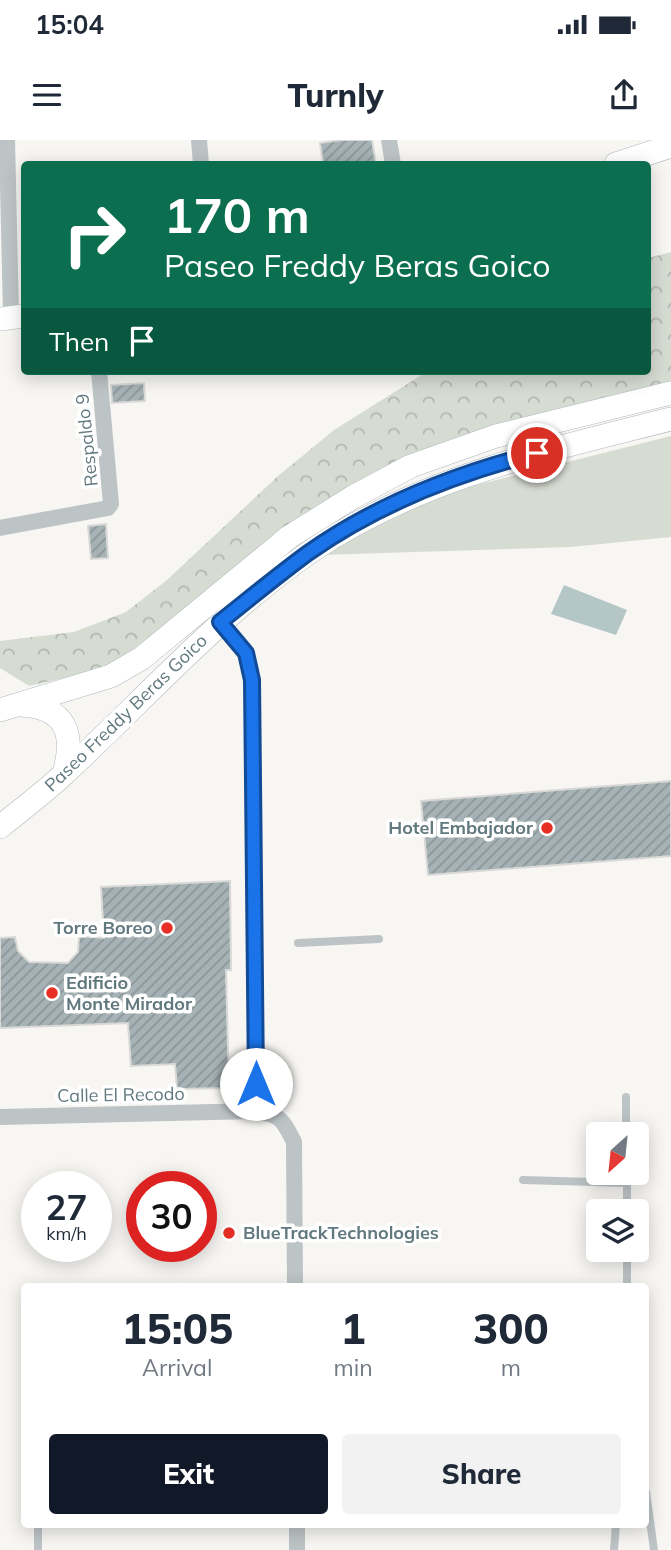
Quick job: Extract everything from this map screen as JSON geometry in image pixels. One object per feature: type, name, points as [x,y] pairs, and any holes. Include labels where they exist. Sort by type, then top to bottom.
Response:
[{"type":"street","points":[[7,140],[12,317]]},
{"type":"street","points":[[199,140],[201,161]]},
{"type":"street","points":[[389,140],[392,161]]},
{"type":"street","points":[[625,161],[671,146]]},
{"type":"street","points":[[8,186],[21,184]]},
{"type":"street","name":"Respaldo 9","points":[[0,528],[108,508],[111,504],[99,375]]},
{"type":"street","name":"Paseo Freddy Beras Goico","points":[[4,708],[111,676],[142,658],[289,537],[353,497],[411,466],[496,436],[671,393]]},
{"type":"street","name":"Paseo Freddy Beras Goico","points":[[0,827],[64,775],[220,622],[309,552],[419,492],[510,460],[671,419]]},
{"type":"street","points":[[220,622],[246,653],[252,680],[256,1111]]},
{"type":"street","points":[[4,708],[38,707],[59,719],[69,739],[69,757],[64,775]]},
{"type":"street","name":"Calle El Recodo","points":[[0,1117],[256,1111],[272,1114],[283,1121],[294,1142],[295,1283]]},
{"type":"street","points":[[297,1528],[297,1550]]},
{"type":"lane","points":[[298,943],[379,939]]},
{"type":"lane","points":[[626,1097],[626,1122]]},
{"type":"lane","points":[[523,1180],[586,1182]]},
{"type":"lane","points":[[627,1262],[627,1283]]},
{"type":"lane","points":[[649,1514],[654,1550]]},
{"type":"lane","points":[[38,1528],[38,1550]]},
{"type":"lane","points":[[614,1550],[616,1528]]},
{"type":"green space","points":[[671,252],[671,382],[482,430],[288,528],[142,643],[103,669],[29,686],[0,668],[0,641],[74,632],[126,612],[167,580],[278,476],[334,430],[422,375],[651,375],[651,257]]},
{"type":"green space","points":[[671,436],[671,537],[571,547],[320,555],[444,493]]},
{"type":"shaded area","points":[[564,585],[627,610],[616,635],[551,614]]},
{"type":"building","points":[[372,140],[376,161],[323,161],[320,143]]},
{"type":"building","points":[[144,383],[145,401],[112,403],[111,385]]},
{"type":"building","points":[[106,524],[108,558],[91,559],[88,526]]},
{"type":"building","name":"Hotel Embajador","points":[[671,781],[671,856],[428,875],[421,801]]},
{"type":"building","points":[[230,881],[231,970],[226,970],[229,1088],[177,1089],[175,1064],[131,1066],[128,1023],[0,1028],[0,938],[15,937],[18,951],[29,962],[68,963],[78,952],[79,936],[104,938],[101,887]]},
{"type":"place","name":"Hotel Embajador","points":[[547,828]]},
{"type":"place","name":"Torre Boreo","points":[[167,928]]},
{"type":"place","name":"Edificio Monte Mirador","points":[[52,993]]},
{"type":"place","name":"BlueTrackTechnologies","points":[[229,1233]]},
{"type":"route","points":[[256,1084],[252,680],[246,653],[220,622],[309,552],[358,523],[419,492],[537,453]]}]
